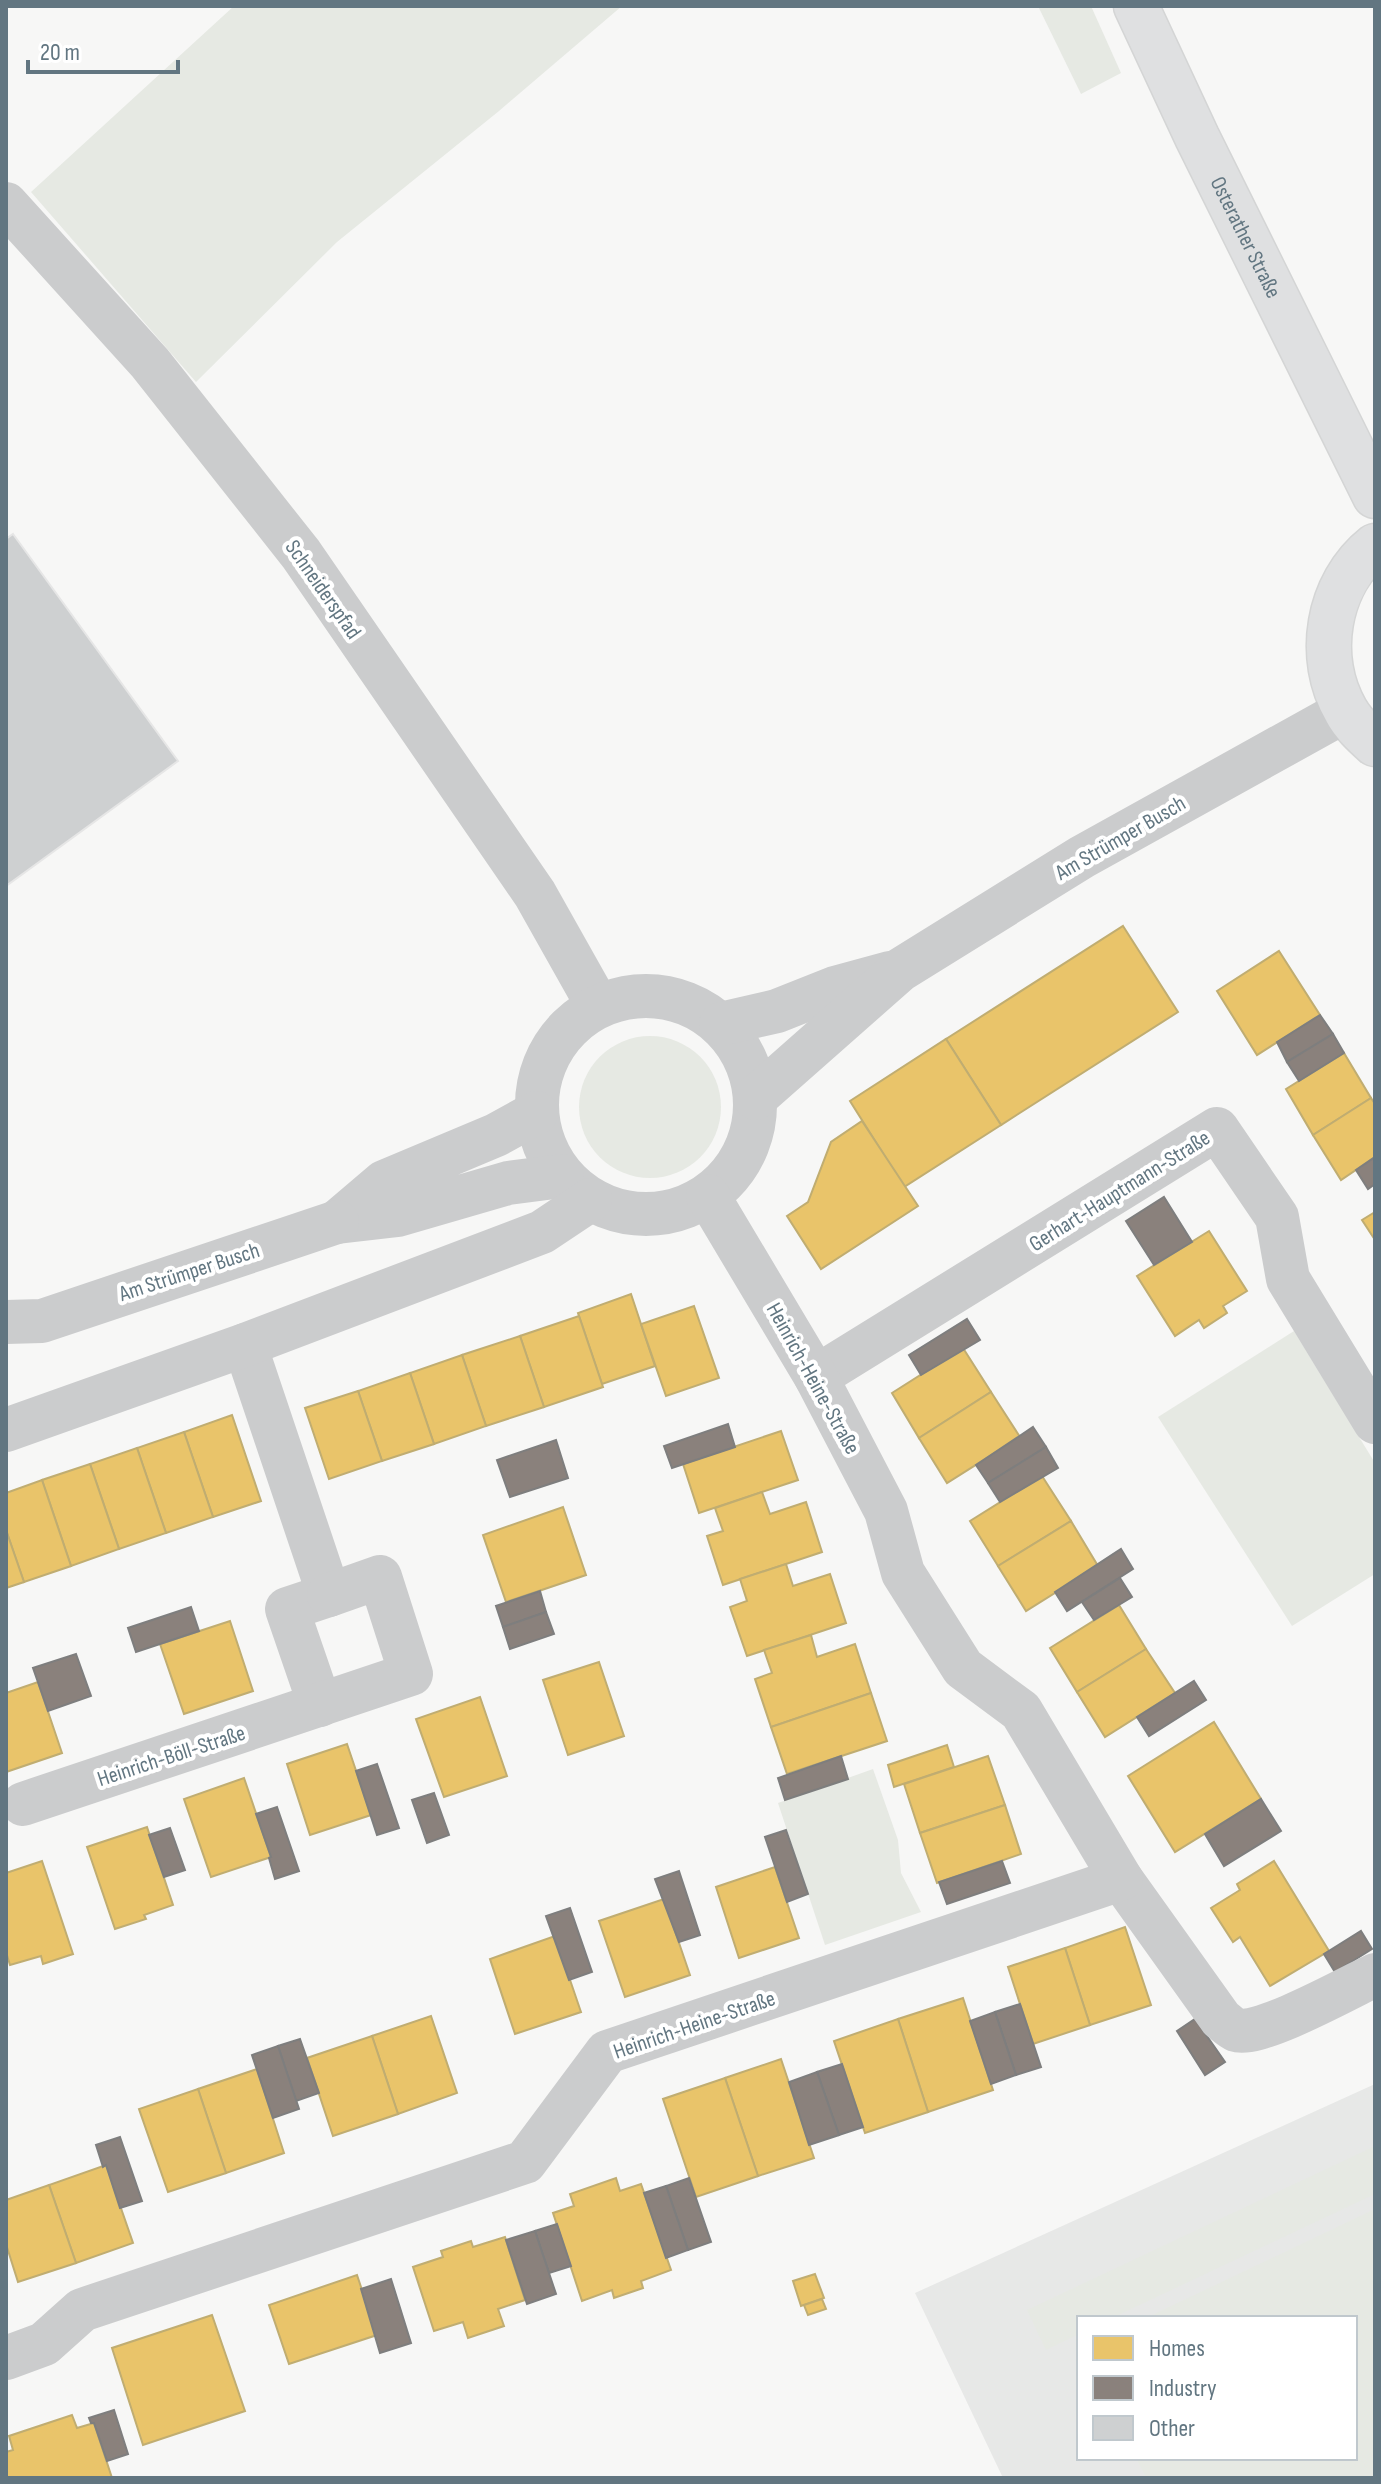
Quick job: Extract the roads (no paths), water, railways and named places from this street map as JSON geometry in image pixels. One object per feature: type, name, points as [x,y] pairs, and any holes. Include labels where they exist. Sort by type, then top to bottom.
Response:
[{"type":"main road","name":"Osterather Straße","points":[[1136,6],[1197,137],[1367,481]]},
{"type":"main road","points":[[1375,546],[1362,556],[1339,590],[1329,630],[1330,672],[1345,711],[1375,744]]},
{"type":"street","name":"Schneiderspfad","points":[[6,204],[150,363],[301,554],[535,894],[598,1006]]},
{"type":"street","name":"Am Strümper Busch","points":[[755,1098],[900,970],[1082,857],[1345,711]]},
{"type":"street","name":"Am Strümper Busch","points":[[721,1024],[777,1011],[835,988],[900,970]]},
{"type":"street","points":[[630,996],[662,996],[694,1006],[721,1024],[739,1045],[750,1071],[755,1098],[754,1126],[745,1153],[730,1177],[708,1196],[681,1210],[649,1215],[619,1211],[576,1188],[544,1147],[536,1113],[539,1080],[551,1050],[571,1024],[598,1006],[630,996]]},
{"type":"street","name":"Am Strümper Busch","points":[[337,1222],[384,1182],[496,1135],[536,1113]]},
{"type":"street","name":"Gerhart-Hauptmann-Straße","points":[[816,1377],[1217,1129],[1277,1217],[1288,1279],[1375,1422]]},
{"type":"street","name":"Am Strümper Busch","points":[[6,1348],[24,1321],[337,1222],[398,1215],[508,1183],[576,1188]]},
{"type":"street","points":[[6,1430],[245,1345],[542,1232],[576,1188]]},
{"type":"street","name":"Heinrich-Heine-Straße","points":[[708,1196],[816,1377],[886,1511],[903,1573],[963,1668],[1021,1711],[1121,1879],[1221,2019],[1236,2030],[1254,2030],[1375,1975]]},
{"type":"street","points":[[245,1345],[329,1595]]},
{"type":"street","name":"Heinrich-Böll-Straße","points":[[23,1804],[320,1705],[411,1674],[380,1577],[287,1609],[320,1705]]},
{"type":"street","name":"Heinrich-Heine-Straße","points":[[6,2358],[44,2344],[82,2310],[525,2162],[607,2052],[1121,1879]]}]
